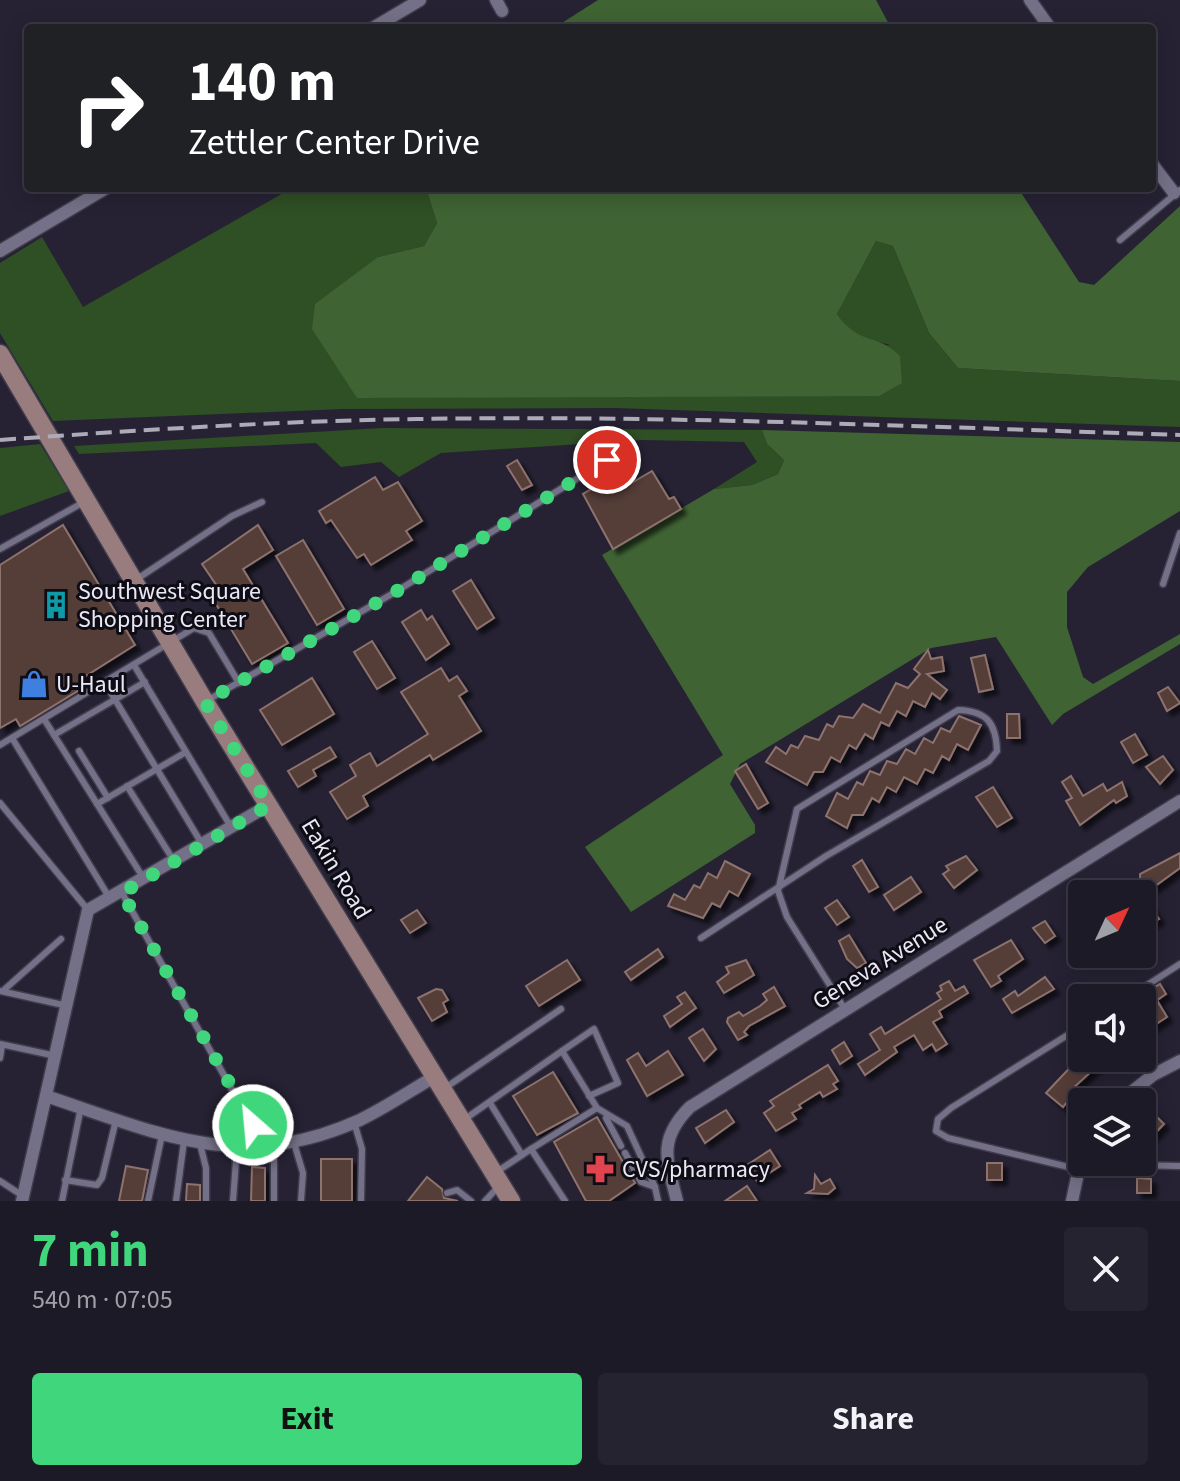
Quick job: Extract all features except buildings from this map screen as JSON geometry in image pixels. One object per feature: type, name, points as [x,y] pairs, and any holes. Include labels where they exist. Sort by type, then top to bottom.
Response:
[{"type":"street","points":[[380,24],[420,0]]},
{"type":"street","points":[[1030,0],[1047,24]]},
{"type":"street","points":[[1156,168],[1177,192]]},
{"type":"street","points":[[0,251],[99,192]]},
{"type":"street","name":"Eakin Road","points":[[0,354],[205,702],[502,1186]]},
{"type":"street","name":"Geneva Avenue","points":[[677,1201],[667,1146],[674,1124],[698,1102],[1180,801]]},
{"type":"street","points":[[22,1199],[88,910],[117,896],[269,805]]},
{"type":"street","points":[[1137,1088],[1180,1061]]},
{"type":"street","points":[[46,1096],[184,1141],[270,1147],[294,1143],[354,1122],[438,1084]]},
{"type":"street","points":[[1072,1201],[1076,1176]]},
{"type":"lane","points":[[1120,240],[1177,192]]},
{"type":"lane","points":[[205,702],[397,591],[607,460]]},
{"type":"lane","points":[[0,549],[88,500]]},
{"type":"lane","points":[[134,582],[232,516],[262,502]]},
{"type":"lane","points":[[1163,584],[1180,533]]},
{"type":"lane","points":[[0,745],[194,628],[209,633],[239,683]]},
{"type":"lane","points":[[134,665],[231,827]]},
{"type":"lane","points":[[54,735],[145,682]]},
{"type":"lane","points":[[105,683],[203,845]]},
{"type":"lane","points":[[701,938],[778,891],[826,856],[989,761],[997,751],[997,730],[989,718],[975,710],[958,710],[797,809],[778,891],[787,917],[846,1011]]},
{"type":"lane","points":[[44,719],[144,880]]},
{"type":"lane","points":[[65,728],[70,737]]},
{"type":"lane","points":[[12,738],[117,896],[270,1147],[274,1201]]},
{"type":"lane","points":[[79,751],[108,798]]},
{"type":"lane","points":[[97,804],[186,752]]},
{"type":"lane","points":[[127,786],[174,862]]},
{"type":"lane","points":[[0,803],[88,910]]},
{"type":"lane","points":[[3,990],[61,939]]},
{"type":"lane","points":[[1149,984],[1180,964]]},
{"type":"lane","points":[[3,990],[68,1006]]},
{"type":"lane","points":[[438,1084],[561,1009]]},
{"type":"lane","points":[[462,1121],[594,1029],[618,1083],[589,1096]]},
{"type":"lane","points":[[1068,1035],[951,1108],[938,1119],[936,1131],[948,1138],[1068,1160]]},
{"type":"lane","points":[[0,1058],[1,1045],[56,1056]]},
{"type":"lane","points":[[562,1051],[605,1116],[641,1182],[655,1187]]},
{"type":"lane","points":[[490,1103],[522,1155]]},
{"type":"lane","points":[[62,1201],[81,1107]]},
{"type":"lane","points":[[485,1201],[502,1186],[522,1155],[597,1108]]},
{"type":"lane","points":[[605,1116],[627,1126],[655,1187],[658,1201]]},
{"type":"lane","points":[[65,1180],[97,1185],[102,1178],[116,1120]]},
{"type":"lane","points":[[354,1122],[362,1149],[361,1201]]},
{"type":"lane","points":[[148,1201],[162,1135]]},
{"type":"lane","points":[[176,1201],[184,1141]]},
{"type":"lane","points":[[294,1143],[303,1173],[301,1201]]},
{"type":"lane","points":[[200,1144],[206,1168],[206,1201]]},
{"type":"lane","points":[[233,1201],[237,1147]]},
{"type":"lane","points":[[531,1149],[565,1201]]},
{"type":"lane","points":[[1156,1165],[1180,1166]]},
{"type":"lane","points":[[0,1181],[22,1199]]},
{"type":"lane","points":[[447,1193],[457,1190],[466,1200]]},
{"type":"green space","points":[[598,0],[876,0],[889,24],[560,24]]},
{"type":"green space","points":[[285,192],[427,192],[437,223],[424,246],[378,257],[357,398],[625,396],[890,345],[851,334],[837,314],[876,241],[893,246],[929,333],[958,368],[1180,381],[1180,427],[615,408],[343,409],[53,421],[0,333],[0,263],[42,237],[83,307]]},
{"type":"green space","points":[[427,192],[1021,192],[1079,282],[1094,285],[1180,206],[1180,381],[958,368],[929,333],[893,246],[876,241],[837,314],[853,331],[884,344],[900,356],[902,383],[879,396],[357,398],[312,329],[315,304],[378,257],[424,246],[437,223]]},
{"type":"green space","points":[[382,428],[762,430],[767,444],[784,460],[778,474],[752,485],[714,489],[757,462],[744,442],[643,440],[441,453],[399,477],[381,462],[341,467],[316,443],[79,454],[74,446]]},
{"type":"green space","points":[[762,430],[1180,442],[1180,511],[1088,567],[1067,592],[1067,627],[1083,677],[1093,684],[1180,634],[1180,644],[1063,714],[1052,725],[996,637],[931,648],[740,764],[730,784],[755,825],[755,833],[631,912],[585,847],[723,755],[602,555],[714,489],[752,485],[778,474],[784,460],[767,444]]},
{"type":"green space","points":[[40,444],[69,491],[0,516],[0,448]]},
{"type":"railway","points":[[0,440],[261,424],[513,418],[799,422],[1180,435]]},
{"type":"place","name":"Southwest Square Shopping Center","points":[[56,605]]},
{"type":"place","name":"U-Haul","points":[[34,684]]},
{"type":"place","name":"CVS/pharmacy","points":[[600,1169]]},
{"type":"route","points":[[253,1125],[230,1079],[122,893],[269,805],[205,702],[397,591],[607,460]]}]
